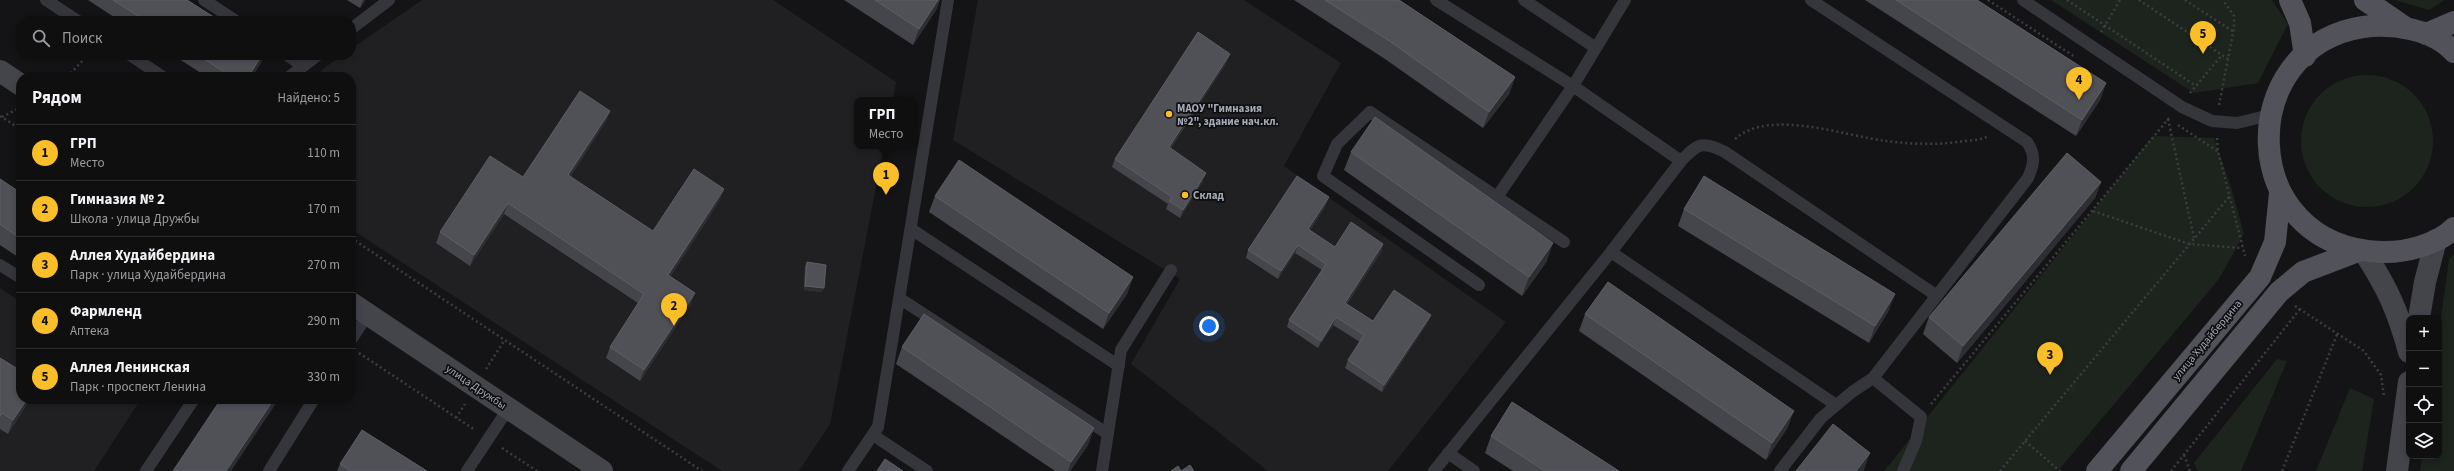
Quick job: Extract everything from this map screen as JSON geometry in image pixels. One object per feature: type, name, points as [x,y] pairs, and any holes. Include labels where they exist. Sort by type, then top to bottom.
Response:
[{"type":"main road","points":[[2290,0],[2300,23],[2305,56]]},
{"type":"main road","points":[[2365,0],[2454,52]]},
{"type":"main road","points":[[2454,22],[2418,32],[2377,26],[2357,28],[2323,42],[2305,56],[2284,81],[2270,115],[2269,158],[2280,193],[2299,220],[2332,243],[2361,251],[2395,253],[2436,240],[2454,228]]},
{"type":"main road","points":[[0,71],[16,82]]},
{"type":"main road","name":"улица Худайбердина","points":[[2097,471],[2260,278],[2275,242],[2280,193]]},
{"type":"main road","points":[[2420,315],[2436,240]]},
{"type":"main road","points":[[2361,251],[2386,285],[2400,317],[2409,351]]},
{"type":"main road","points":[[2131,471],[2279,292],[2302,272],[2361,251]]},
{"type":"main road","name":"улица Дружбы","points":[[359,308],[602,471]]},
{"type":"main road","points":[[2397,471],[2408,387]]},
{"type":"lane","points":[[46,0],[70,16]]},
{"type":"lane","points":[[204,0],[228,16]]},
{"type":"lane","points":[[356,26],[390,0]]},
{"type":"lane","points":[[848,471],[878,427],[948,0]]},
{"type":"lane","points":[[1436,0],[1573,86],[1680,161]]},
{"type":"lane","points":[[1524,0],[1596,48]]},
{"type":"lane","points":[[1497,198],[1573,86],[1625,0]]},
{"type":"lane","points":[[1780,471],[1821,418],[1873,378],[2028,178],[2034,164],[2033,151],[2027,142],[2001,123],[1811,0]]},
{"type":"lane","points":[[2023,0],[2179,106],[2212,121],[2237,123],[2270,115]]},
{"type":"lane","points":[[138,60],[156,72]]},
{"type":"lane","points":[[294,60],[303,66]]},
{"type":"lane","points":[[295,72],[311,60]]},
{"type":"lane","points":[[1479,284],[1323,176],[1337,144],[1370,112],[1564,242]]},
{"type":"lane","points":[[1434,471],[1611,252],[1680,161],[1693,148],[1702,144],[1712,145],[1725,152],[1937,296]]},
{"type":"lane","points":[[911,229],[1118,366]]},
{"type":"lane","points":[[1611,252],[1836,405]]},
{"type":"lane","points":[[0,264],[16,275]]},
{"type":"lane","points":[[1102,471],[1121,350],[1171,270]]},
{"type":"lane","points":[[900,298],[1108,434]]},
{"type":"lane","points":[[356,320],[359,308]]},
{"type":"lane","points":[[1873,378],[1921,416],[1916,441],[1902,471]]},
{"type":"lane","points":[[146,471],[191,404]]},
{"type":"lane","points":[[269,471],[311,404]]},
{"type":"lane","points":[[467,471],[508,409]]},
{"type":"lane","points":[[873,435],[927,471]]},
{"type":"lane","points":[[1448,453],[1474,471]]},
{"type":"path","points":[[2067,0],[2196,86]]},
{"type":"path","points":[[2139,0],[2228,59]]},
{"type":"path","points":[[2185,0],[2234,32]]},
{"type":"path","points":[[1921,416],[2222,55]]},
{"type":"path","points":[[72,72],[83,60]]},
{"type":"path","points":[[1,116],[16,109]]},
{"type":"path","points":[[1,116],[16,126]]},
{"type":"path","points":[[2168,119],[2194,238]]},
{"type":"path","points":[[1725,152],[1743,132],[1781,124],[1884,141],[1933,144],[1986,138],[1994,132],[2001,123]]},
{"type":"path","points":[[2000,471],[2228,197]]},
{"type":"path","points":[[2092,211],[2189,244],[2242,248]]},
{"type":"path","points":[[356,241],[702,471]]},
{"type":"path","points":[[2290,302],[2338,332],[2364,351],[2381,375],[2385,400]]},
{"type":"path","points":[[2171,471],[2300,309]]},
{"type":"path","points":[[2282,471],[2338,332]]},
{"type":"path","points":[[482,376],[504,341]]},
{"type":"path","points":[[357,351],[537,471]]},
{"type":"path","points":[[456,418],[467,401]]},
{"type":"path","points":[[2025,441],[2060,471]]},
{"type":"path","points":[[2184,455],[2190,471]]},
{"type":"shaded area","points":[[422,0],[773,0],[896,82],[894,97],[854,97],[854,149],[883,149],[830,424],[799,471],[722,471],[356,232],[356,72],[320,72],[336,60],[356,60],[356,46]]},
{"type":"shaded area","points":[[978,0],[1244,0],[1341,63],[1284,166],[1506,322],[1388,471],[1268,471],[1131,364],[1180,279],[953,140]]},
{"type":"shaded area","points":[[2051,0],[2272,0],[2288,24],[2258,83],[2194,93]]},
{"type":"shaded area","points":[[2395,0],[2445,0],[2429,10]]},
{"type":"shaded area","points":[[2367,75],[2392,80],[2409,90],[2418,99],[2428,116],[2433,141],[2428,166],[2418,183],[2409,192],[2392,202],[2367,207],[2342,202],[2325,192],[2316,183],[2306,166],[2301,141],[2306,116],[2316,99],[2325,90],[2342,80]]},
{"type":"shaded area","points":[[2153,136],[2214,138],[2232,190],[2244,234],[2219,279],[2058,471],[1884,471]]},
{"type":"shaded area","points":[[2454,254],[2454,471],[2420,471],[2422,459],[2442,459],[2441,315],[2449,259]]},
{"type":"shaded area","points":[[0,288],[16,299],[16,404],[138,404],[94,471],[0,471]]},
{"type":"shaded area","points":[[2277,359],[2287,361],[2241,471],[2198,471],[2194,463]]},
{"type":"shaded area","points":[[2350,388],[2374,399],[2362,471],[2316,471]]},
{"type":"building","points":[[113,0],[187,0],[212,16],[138,16]]},
{"type":"building","points":[[875,0],[938,0],[919,29]]},
{"type":"building","points":[[1325,0],[1399,0],[1515,77],[1489,112],[1391,42]]},
{"type":"building","points":[[1896,0],[1977,0],[2106,83],[2082,120]]},
{"type":"building","name":"МАОУ \"Гимназия №2\", здание нач.кл.","points":[[1198,32],[1230,54],[1169,147],[1206,173],[1183,210],[1169,201],[1172,197],[1115,159]]},
{"type":"building","points":[[206,60],[259,60],[251,72],[224,72]]},
{"type":"building","points":[[580,91],[610,111],[568,175],[653,231],[694,169],[724,189],[668,275],[695,293],[644,370],[610,347],[644,294],[508,203],[474,255],[440,232],[490,156],[523,177]]},
{"type":"building","points":[[1375,117],[1553,243],[1529,277],[1351,152]]},
{"type":"building","points":[[2067,153],[2101,182],[1963,346],[1929,317]]},
{"type":"building","points":[[959,160],[1133,277],[1109,313],[935,196]]},
{"type":"building","points":[[1297,176],[1329,197],[1308,229],[1335,247],[1351,222],[1383,244],[1345,303],[1373,321],[1394,290],[1431,315],[1384,385],[1348,360],[1364,335],[1336,317],[1321,341],[1289,320],[1326,264],[1298,245],[1281,271],[1248,250]]},
{"type":"building","points":[[1704,176],[1895,294],[1875,326],[1684,209]]},
{"type":"building","points":[[0,179],[16,190],[16,235],[0,224]]},
{"type":"building","points":[[807,262],[826,265],[824,288],[805,286]]},
{"type":"building","points":[[1608,282],[1794,411],[1772,443],[1585,314]]},
{"type":"building","points":[[924,314],[1094,428],[1071,462],[902,347]]},
{"type":"building","points":[[0,358],[16,368],[16,404],[24,404],[13,420],[2,413],[0,416]]},
{"type":"building","points":[[1512,402],[1619,471],[1545,471],[1491,436]]},
{"type":"building","points":[[218,404],[271,404],[226,471],[173,471]]},
{"type":"building","points":[[1833,424],[1870,453],[1856,471],[1796,471]]},
{"type":"building","points":[[362,430],[427,471],[351,471],[340,464]]},
{"type":"building","points":[[885,459],[903,471],[877,471]]},
{"type":"building","points":[[1190,465],[1194,471],[1181,471]]},
{"type":"building","points":[[1178,466],[1181,471],[1171,471]]},
{"type":"place","name":"Аллея Ленинская","points":[[2203,54]]},
{"type":"place","name":"Фармленд","points":[[2079,100]]},
{"type":"place","name":"МАОУ \"Гимназия №2\", здание нач.кл.","points":[[1169,114]]},
{"type":"place","name":"ГРП","points":[[886,195]]},
{"type":"place","name":"Склад","points":[[1185,195]]},
{"type":"place","name":"Гимназия № 2","points":[[674,326]]},
{"type":"place","name":"Аллея Худайбердина","points":[[2050,375]]}]
